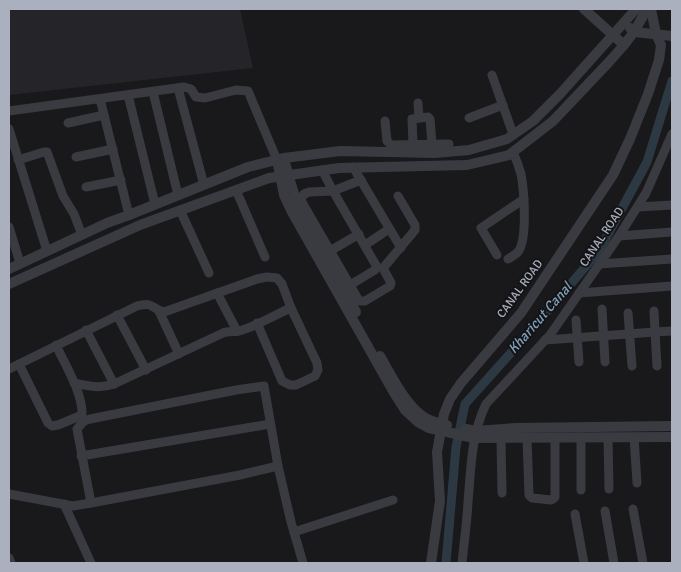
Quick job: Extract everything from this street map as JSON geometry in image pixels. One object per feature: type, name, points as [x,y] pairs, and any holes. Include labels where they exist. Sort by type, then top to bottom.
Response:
[{"type":"street","points":[[385,121],[389,144],[469,150],[506,139],[533,121],[560,94],[636,9]]},
{"type":"street","points":[[9,284],[140,225],[269,178],[339,168],[466,165],[509,155],[553,121],[624,46],[647,9]]},
{"type":"street","name":"CANAL ROAD","points":[[431,563],[440,501],[437,452],[444,414],[450,398],[521,313],[613,175],[648,94],[659,60],[661,46],[656,34],[651,9]]},
{"type":"street","points":[[586,10],[624,46]]},
{"type":"street","points":[[623,24],[634,32],[672,36]]},
{"type":"street","points":[[492,75],[513,134]]},
{"type":"street","points":[[9,110],[184,87],[191,89],[196,97],[205,98],[236,90],[248,92],[281,159],[285,175],[316,241],[402,392],[424,418],[442,427],[500,438],[672,437]]},
{"type":"street","points":[[178,88],[204,185]]},
{"type":"street","points":[[153,92],[178,195]]},
{"type":"street","points":[[128,95],[155,204]]},
{"type":"street","points":[[100,98],[129,214]]},
{"type":"street","points":[[418,104],[419,118]]},
{"type":"street","points":[[469,118],[503,105]]},
{"type":"street","points":[[68,123],[104,115]]},
{"type":"street","points":[[418,147],[413,118],[430,118],[432,144]]},
{"type":"street","points":[[9,129],[47,251]]},
{"type":"street","name":"CANAL ROAD","points":[[462,563],[471,458],[475,434],[486,404],[550,335],[619,236],[646,193],[672,134]]},
{"type":"street","points":[[9,269],[129,214],[248,167],[281,159],[340,151],[449,144]]},
{"type":"street","points":[[76,157],[113,149]]},
{"type":"street","points":[[18,160],[47,152],[63,196],[74,214],[82,235]]},
{"type":"street","points":[[508,259],[518,252],[524,226],[524,199],[521,173],[513,152]]},
{"type":"street","points":[[353,168],[401,248]]},
{"type":"street","points":[[322,170],[377,267],[350,285]]},
{"type":"street","points":[[86,187],[120,180]]},
{"type":"street","points":[[361,180],[333,191],[308,192],[304,194],[302,199],[303,204],[360,301],[365,301],[390,286],[391,283],[384,267],[416,228],[398,196]]},
{"type":"street","points":[[236,190],[265,257]]},
{"type":"street","points":[[497,255],[481,228],[524,199]]},
{"type":"street","points":[[638,207],[672,205]]},
{"type":"street","points":[[180,210],[209,273]]},
{"type":"street","points":[[9,227],[20,263]]},
{"type":"street","points":[[364,244],[390,229]]},
{"type":"street","points":[[619,236],[672,232]]},
{"type":"street","points":[[330,251],[358,234]]},
{"type":"street","points":[[599,264],[672,259]]},
{"type":"street","points":[[159,311],[164,312],[257,279],[277,278],[282,284],[317,363],[318,370],[315,376],[296,385],[290,385],[282,381],[257,323]]},
{"type":"street","points":[[579,293],[672,286]]},
{"type":"street","points":[[217,293],[237,331]]},
{"type":"street","points":[[9,369],[117,315],[145,304],[151,304],[159,311],[179,354]]},
{"type":"street","points":[[74,383],[93,387],[114,384],[223,333],[237,331],[291,308]]},
{"type":"street","points":[[602,309],[605,362]]},
{"type":"street","points":[[654,311],[657,366]]},
{"type":"street","points":[[628,313],[632,366]]},
{"type":"street","points":[[117,315],[146,370]]},
{"type":"street","points":[[576,320],[578,362]]},
{"type":"street","points":[[86,330],[114,384]]},
{"type":"street","points":[[545,340],[672,331]]},
{"type":"street","points":[[56,345],[79,395],[83,418],[77,429],[91,503]]},
{"type":"street","points":[[19,364],[48,423],[52,426],[83,418],[90,419],[282,381]]},
{"type":"street","points":[[264,386],[278,466],[303,563]]},
{"type":"street","points":[[81,456],[270,424]]},
{"type":"street","points":[[475,434],[516,428],[672,426]]},
{"type":"street","points":[[608,437],[609,489]]},
{"type":"street","points":[[634,437],[637,483]]},
{"type":"street","points":[[500,438],[502,493]]},
{"type":"street","points":[[526,438],[529,495],[532,498],[551,500],[555,497],[555,438]]},
{"type":"street","points":[[581,438],[581,490]]},
{"type":"street","points":[[9,494],[73,506],[278,466]]},
{"type":"street","points":[[294,532],[394,500]]},
{"type":"street","points":[[64,504],[91,563]]},
{"type":"street","points":[[633,509],[643,563]]},
{"type":"street","points":[[605,511],[614,563]]},
{"type":"street","points":[[575,514],[584,563]]},
{"type":"street","points":[[9,558],[11,563]]},
{"type":"shaded area","points":[[9,9],[240,9],[253,68],[9,95]]},
{"type":"waterway","name":"Kharicut Canal","points":[[446,563],[456,447],[465,404],[599,251],[647,162],[672,81]]}]
